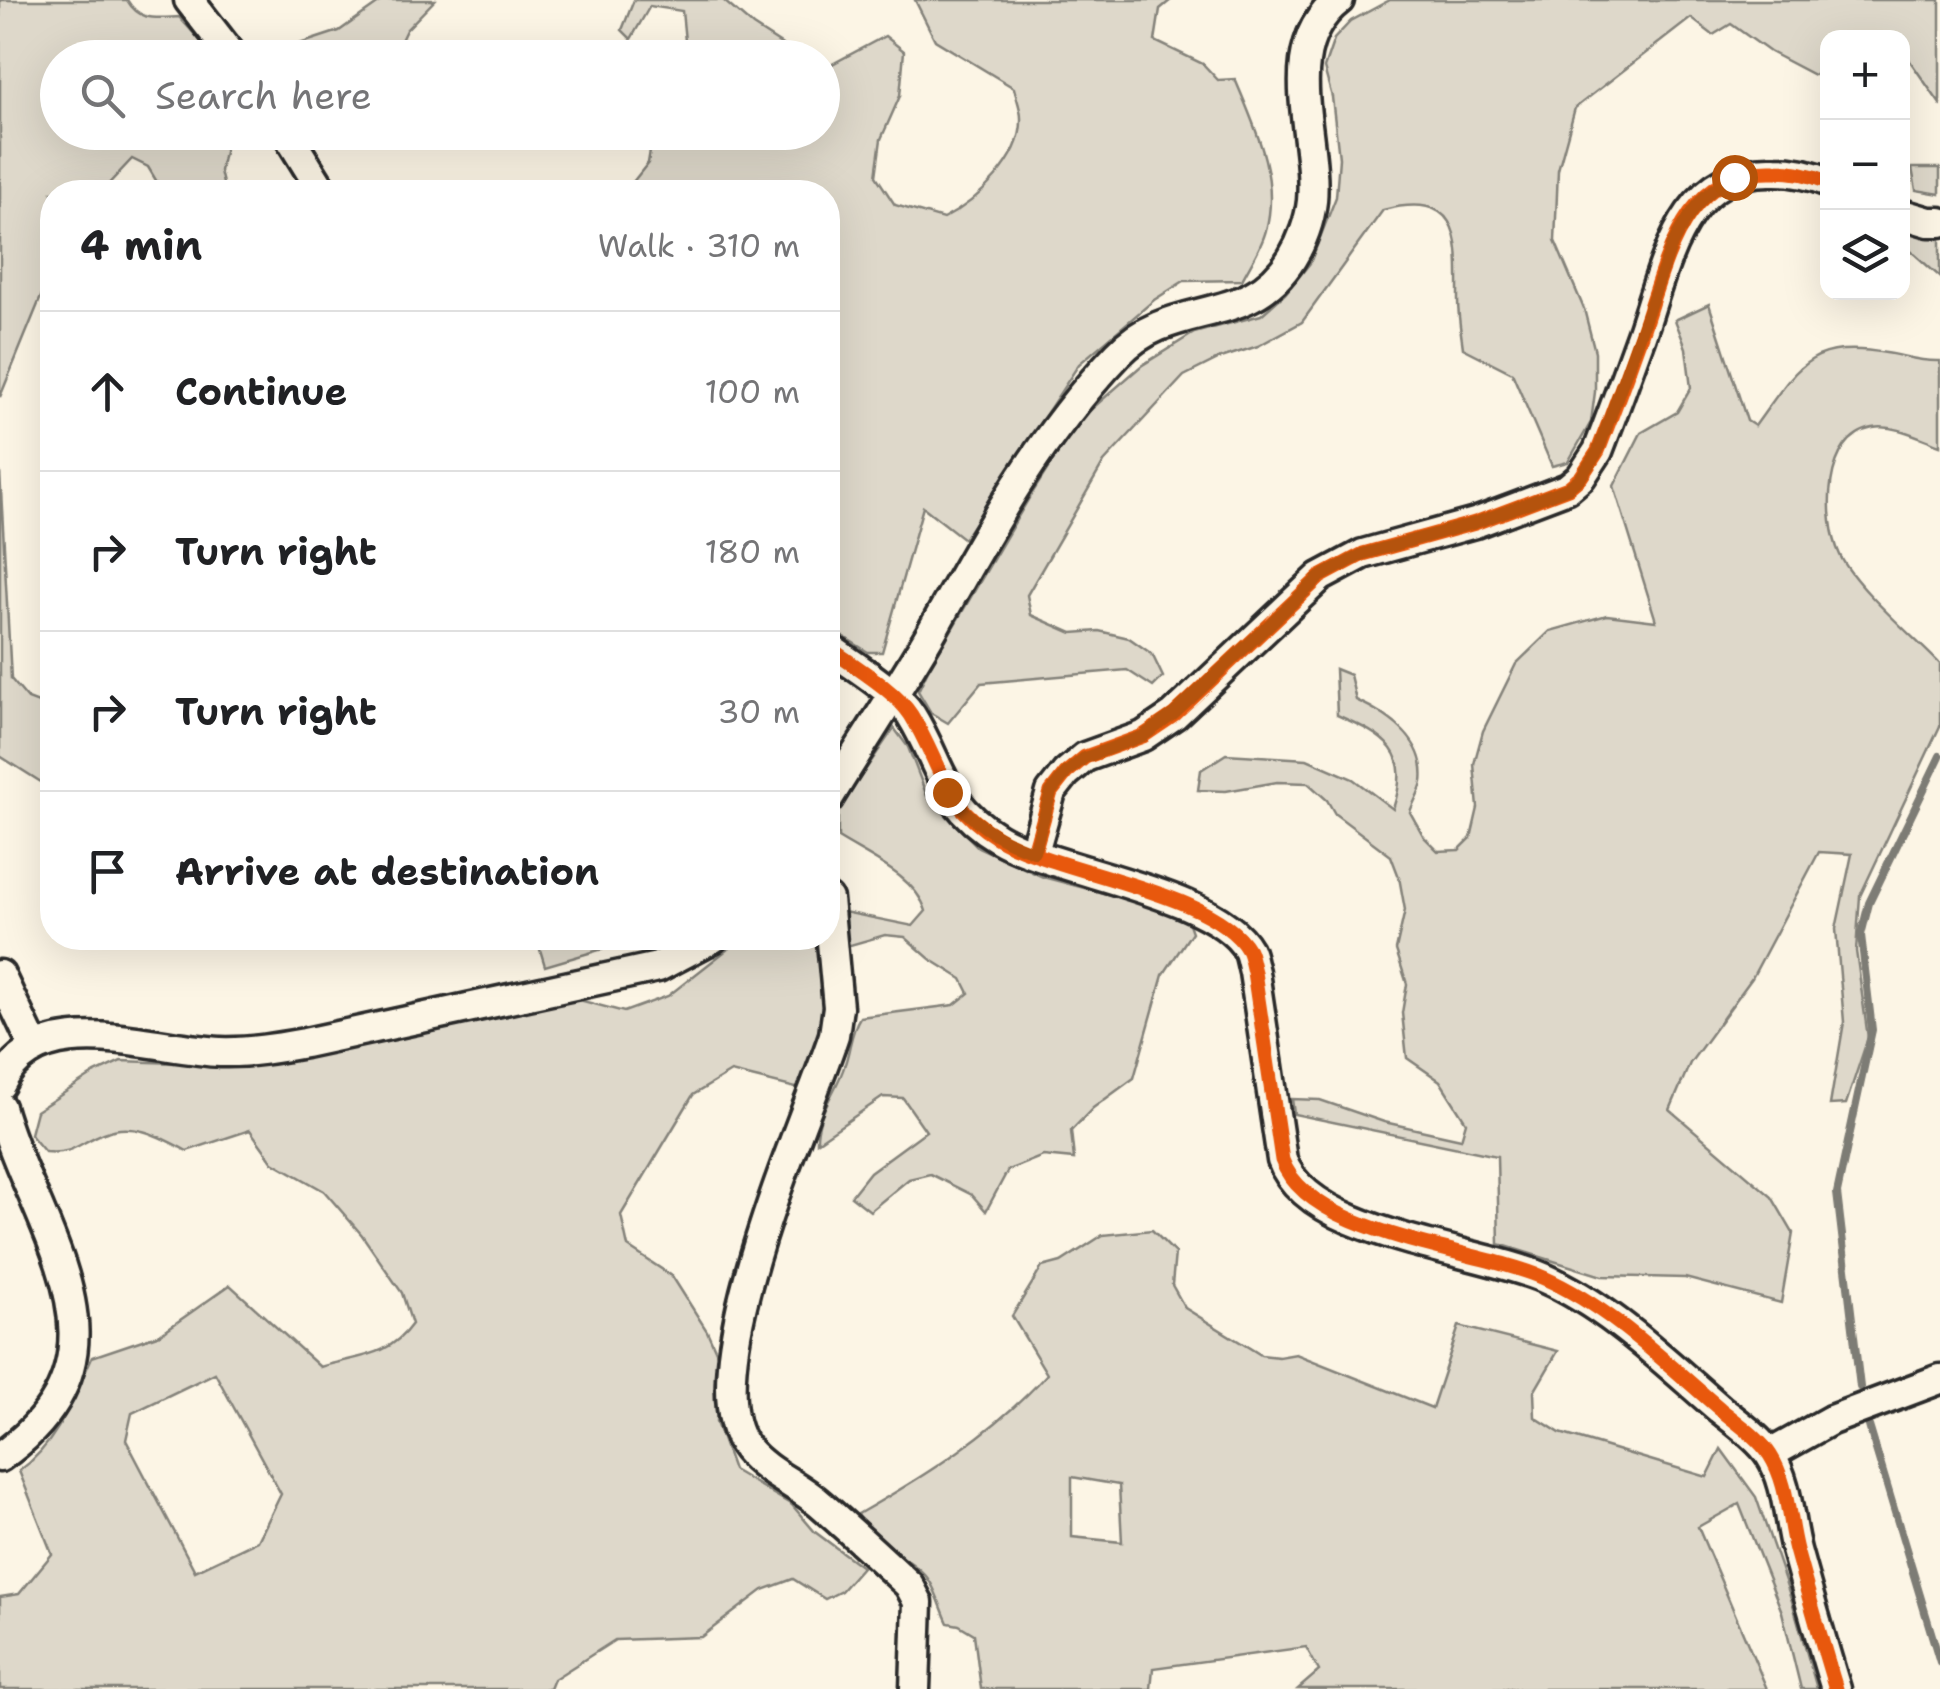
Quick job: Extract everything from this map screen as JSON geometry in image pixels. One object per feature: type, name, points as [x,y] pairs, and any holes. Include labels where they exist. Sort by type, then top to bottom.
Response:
[{"type":"street","points":[[189,0],[220,40]]},
{"type":"street","points":[[840,779],[1021,474],[1077,397],[1127,344],[1160,323],[1254,297],[1275,283],[1294,255],[1312,201],[1304,75],[1306,47],[1313,28],[1339,0]]},
{"type":"street","points":[[297,150],[316,180]]},
{"type":"street","points":[[1034,852],[1051,792],[1066,773],[1084,758],[1143,736],[1174,714],[1320,577],[1363,554],[1475,523],[1539,500],[1568,488],[1581,477],[1598,451],[1671,247],[1700,198],[1718,184],[1758,170],[1820,180]]},
{"type":"street","points":[[1910,216],[1940,222]]},
{"type":"street","points":[[840,656],[909,712],[947,792],[967,816],[1000,840],[1194,908],[1225,927],[1247,949],[1254,972],[1282,1160],[1287,1176],[1300,1191],[1328,1210],[1412,1240],[1542,1277],[1581,1298],[1647,1347],[1770,1454],[1784,1488],[1795,1546],[1836,1689]]},
{"type":"street","points":[[0,1084],[19,1055],[51,1040],[109,1038],[216,1052],[250,1052],[658,967],[690,950]]},
{"type":"street","points":[[833,950],[838,1007],[834,1035],[754,1258],[732,1358],[733,1409],[737,1432],[748,1449],[770,1470],[818,1502],[910,1586],[918,1602],[915,1689]]},
{"type":"street","points":[[0,975],[34,1047]]},
{"type":"street","points":[[0,1108],[19,1163],[54,1239],[69,1287],[74,1323],[70,1362],[57,1396],[24,1439],[0,1456]]},
{"type":"street","points":[[1770,1454],[1832,1420],[1940,1380]]},
{"type":"shaded area","points":[[0,0],[127,0],[143,15],[179,17],[200,40],[40,40],[40,150],[224,150],[222,180],[156,180],[148,167],[132,159],[112,180],[40,180],[40,299],[0,397]]},
{"type":"shaded area","points":[[383,0],[435,0],[401,40],[312,40],[339,31]]},
{"type":"shaded area","points":[[634,0],[723,0],[775,40],[685,40],[682,11],[650,6],[631,39],[622,30]]},
{"type":"shaded area","points":[[915,0],[1171,0],[1160,9],[1155,41],[1203,64],[1218,80],[1235,79],[1263,153],[1270,211],[1262,243],[1242,280],[1184,281],[1154,300],[1079,364],[964,539],[923,507],[882,652],[868,652],[840,634],[840,180],[635,180],[648,163],[650,150],[840,150],[840,60],[885,36],[904,51],[900,96],[881,139],[876,176],[895,205],[943,219],[995,178],[1014,149],[1021,118],[1014,88],[935,40]]},
{"type":"shaded area","points":[[1390,0],[1940,0],[1940,104],[1910,61],[1910,30],[1820,30],[1820,71],[1814,75],[1770,52],[1731,24],[1713,35],[1691,18],[1575,108],[1558,170],[1555,241],[1584,309],[1595,352],[1595,392],[1591,422],[1568,462],[1552,466],[1512,373],[1463,348],[1458,258],[1451,225],[1429,207],[1383,210],[1302,322],[1258,346],[1184,376],[1104,462],[1027,595],[1031,615],[1072,633],[1099,631],[1129,638],[1152,654],[1163,677],[1153,687],[1127,670],[981,683],[948,723],[931,713],[918,691],[928,670],[1079,420],[1141,366],[1194,333],[1261,315],[1285,294],[1310,263],[1336,197],[1339,158],[1332,97],[1324,68],[1334,39],[1351,21]]},
{"type":"shaded area","points":[[1912,168],[1940,168],[1940,194],[1916,190]]},
{"type":"shaded area","points":[[1910,231],[1940,239],[1940,277],[1910,250]]},
{"type":"shaded area","points":[[1709,304],[1747,421],[1755,426],[1794,375],[1821,355],[1859,350],[1940,361],[1940,445],[1899,430],[1873,428],[1844,447],[1831,481],[1831,521],[1840,555],[1871,596],[1940,664],[1940,726],[1860,896],[1856,951],[1868,1038],[1846,1104],[1830,1105],[1844,1022],[1836,929],[1852,854],[1819,852],[1752,978],[1690,1063],[1670,1110],[1772,1197],[1793,1233],[1781,1303],[1685,1278],[1602,1276],[1499,1244],[1497,1156],[1294,1114],[1292,1099],[1320,1100],[1384,1122],[1461,1139],[1466,1122],[1440,1081],[1407,1058],[1402,1013],[1407,984],[1396,950],[1405,910],[1391,856],[1335,814],[1327,800],[1308,783],[1198,790],[1201,770],[1226,754],[1307,759],[1353,779],[1393,809],[1398,789],[1397,760],[1382,739],[1337,715],[1335,669],[1350,675],[1356,700],[1393,722],[1412,742],[1422,767],[1422,782],[1410,812],[1424,837],[1438,851],[1459,850],[1471,838],[1478,808],[1474,764],[1483,731],[1516,664],[1550,631],[1607,615],[1656,621],[1614,486],[1641,433],[1677,412],[1691,388],[1686,348],[1675,320]]},
{"type":"shaded area","points":[[0,471],[11,679],[28,699],[40,704],[40,781],[0,756]]},
{"type":"shaded area","points":[[894,728],[908,747],[927,796],[978,847],[1043,877],[1186,915],[1192,932],[1163,975],[1134,1078],[1093,1108],[1071,1131],[1074,1159],[1043,1156],[1008,1170],[986,1211],[972,1195],[930,1174],[909,1179],[870,1211],[851,1196],[870,1172],[926,1131],[903,1098],[883,1097],[817,1142],[823,1112],[860,1017],[954,1005],[969,993],[962,979],[905,937],[885,935],[847,946],[844,912],[913,926],[926,911],[901,878],[840,839],[840,807]]},
{"type":"shaded area","points":[[540,950],[599,950],[545,966]]},
{"type":"shaded area","points":[[727,950],[820,950],[824,1032],[800,1089],[731,1072],[693,1095],[621,1215],[628,1247],[672,1276],[707,1331],[719,1358],[716,1422],[733,1470],[792,1505],[815,1532],[862,1567],[841,1591],[825,1599],[793,1579],[763,1590],[701,1637],[615,1640],[554,1679],[550,1689],[0,1689],[0,1597],[19,1594],[52,1554],[19,1471],[54,1434],[92,1357],[160,1334],[230,1285],[320,1367],[382,1350],[412,1324],[402,1293],[362,1235],[324,1191],[273,1162],[250,1130],[187,1151],[147,1132],[115,1130],[70,1150],[45,1152],[30,1134],[36,1111],[121,1061],[176,1063],[265,1058],[455,1020],[507,1016],[572,998],[624,1012],[668,996]],"holes":[[[215,1373],[281,1494],[258,1541],[195,1571],[126,1440],[132,1413]]]},
{"type":"shaded area","points":[[1152,1230],[1175,1253],[1172,1285],[1185,1308],[1261,1355],[1296,1354],[1432,1408],[1459,1326],[1558,1351],[1534,1392],[1535,1417],[1560,1433],[1707,1477],[1721,1449],[1756,1497],[1817,1689],[1801,1689],[1782,1612],[1739,1504],[1698,1527],[1767,1689],[1298,1689],[1319,1671],[1306,1647],[1153,1668],[1151,1689],[981,1689],[974,1634],[948,1623],[927,1578],[870,1534],[858,1514],[958,1452],[1005,1415],[1047,1374],[1012,1316],[1042,1267],[1061,1262],[1103,1235]],"holes":[[[1072,1477],[1119,1485],[1122,1542],[1072,1537]]]},
{"type":"waterway","points":[[1860,1387],[1837,1193],[1872,1030],[1861,935],[1869,903],[1940,756]]},
{"type":"waterway","points":[[1869,1426],[1940,1662]]},
{"type":"cycle path","points":[[1034,852],[1051,792],[1066,773],[1085,757],[1143,736],[1174,715],[1320,577],[1363,554],[1475,523],[1568,488],[1581,477],[1598,451],[1669,252],[1698,203],[1718,185],[1744,174],[1775,171],[1820,180]]},
{"type":"cycle path","points":[[840,656],[904,706],[954,797],[979,825],[1024,850],[1170,898],[1203,913],[1230,930],[1248,950],[1282,1160],[1298,1186],[1325,1206],[1359,1223],[1514,1267],[1568,1290],[1636,1337],[1760,1442],[1781,1477],[1796,1550],[1836,1689]]},
{"type":"route","points":[[947,792],[967,816],[1000,840],[1034,852],[1051,792],[1066,773],[1084,758],[1143,736],[1174,714],[1320,577],[1363,554],[1475,523],[1568,488],[1581,477],[1598,451],[1671,247],[1685,220],[1700,198],[1734,177]]}]
